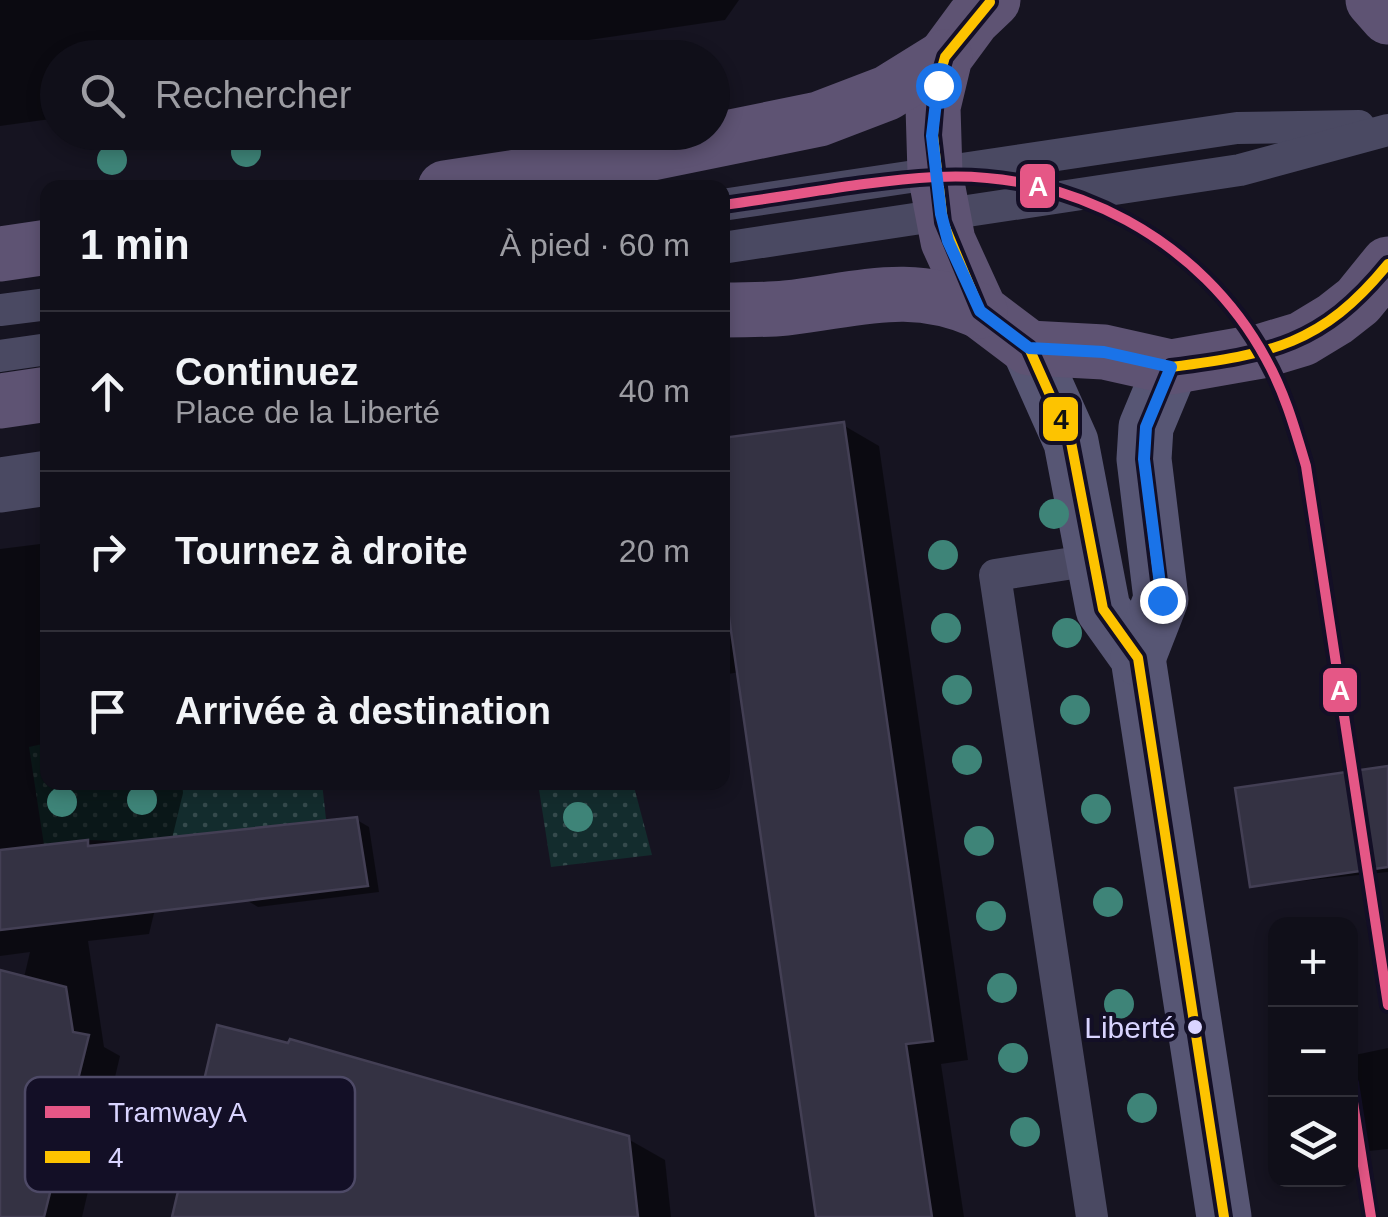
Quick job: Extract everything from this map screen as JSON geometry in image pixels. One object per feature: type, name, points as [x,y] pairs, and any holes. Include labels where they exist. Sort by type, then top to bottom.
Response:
[{"type":"main road","points":[[730,137],[819,119],[887,94],[945,57],[991,0]]},
{"type":"main road","points":[[1373,0],[1388,16]]},
{"type":"main road","points":[[945,57],[933,108],[938,194],[948,241],[980,311]]},
{"type":"main road","points":[[497,180],[667,150]]},
{"type":"main road","points":[[0,254],[40,248]]},
{"type":"main road","points":[[1029,348],[1104,352],[1171,367],[1246,355],[1302,338],[1335,319],[1358,300],[1388,264]]},
{"type":"main road","points":[[730,310],[922,294],[951,298],[980,311],[1029,348],[1071,442],[1102,609],[1138,658],[1224,1217]]},
{"type":"main road","points":[[1138,658],[1162,600],[1144,459],[1146,427],[1171,367]]},
{"type":"main road","points":[[0,401],[40,395]]},
{"type":"street","points":[[0,485],[40,479]]},
{"type":"lane","points":[[730,246],[938,194],[1237,128],[1388,128]]},
{"type":"lane","points":[[730,205],[938,194]]},
{"type":"lane","points":[[0,310],[40,305]]},
{"type":"lane","points":[[0,356],[40,350]]},
{"type":"lane","points":[[1092,1217],[996,575],[1094,560]]},
{"type":"green space","points":[[40,745],[40,790],[323,790],[326,819],[140,842],[88,840],[44,845],[29,747]]},
{"type":"green space","points":[[539,790],[635,790],[652,855],[551,867]]},
{"type":"building","points":[[844,422],[933,1041],[906,1044],[932,1217],[816,1217],[730,624],[730,437]]},
{"type":"building","points":[[1388,766],[1388,867],[1250,887],[1235,788]]},
{"type":"building","points":[[357,817],[368,886],[0,930],[0,850],[88,840],[88,846]]},
{"type":"building","points":[[0,970],[66,987],[73,1032],[89,1035],[79,1077],[25,1077],[25,1192],[50,1192],[44,1217],[0,1217]]},
{"type":"building","points":[[217,1025],[288,1043],[290,1039],[629,1136],[638,1217],[172,1217],[178,1192],[355,1192],[355,1077],[205,1077]]},
{"type":"tram line","name":"A","points":[[730,204],[935,177],[985,178],[1034,185],[1127,220],[1206,279],[1239,317],[1279,385],[1306,466],[1388,1005]]},
{"type":"tram line","name":"A","points":[[1352,1097],[1371,1217]]},
{"type":"transit line","name":"4","points":[[990,2],[945,57],[937,85],[933,135],[943,222],[980,311],[1029,348],[1071,442],[1103,609],[1138,658],[1224,1217]]},
{"type":"transit line","name":"4","points":[[1171,367],[1238,357],[1292,341],[1340,312],[1388,264]]},
{"type":"transit line","name":"4","points":[[1159,581],[1144,459],[1146,427],[1171,367]]},
{"type":"place","name":"Liberté","points":[[1195,1027]]},
{"type":"route","points":[[938,85],[932,136],[941,214],[948,241],[980,311],[1029,348],[1104,352],[1171,367],[1146,427],[1144,459],[1162,600]]}]
